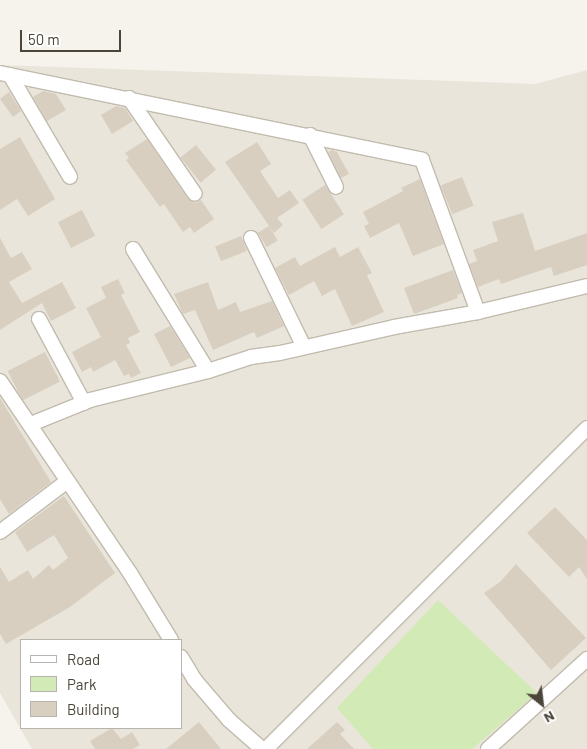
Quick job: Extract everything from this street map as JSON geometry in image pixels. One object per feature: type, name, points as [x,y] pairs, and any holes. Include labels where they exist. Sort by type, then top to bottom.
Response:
[{"type":"street","points":[[5,74],[310,135],[422,160],[478,312]]},
{"type":"street","points":[[5,74],[70,177]]},
{"type":"street","points":[[129,98],[195,194]]},
{"type":"street","points":[[310,135],[336,187]]},
{"type":"street","points":[[251,238],[304,347]]},
{"type":"street","points":[[133,249],[208,371]]},
{"type":"street","points":[[31,424],[84,403],[129,389],[208,371],[251,357],[394,326],[478,312],[587,286]]},
{"type":"street","points":[[39,319],[84,403]]},
{"type":"street","points":[[0,381],[31,424],[66,482],[130,573],[170,639]]},
{"type":"street","points":[[266,749],[587,428]]},
{"type":"street","points":[[0,532],[66,482]]},
{"type":"street","points":[[182,659],[194,679],[229,720],[262,749]]},
{"type":"street","points":[[488,749],[585,663]]},
{"type":"shaded area","points":[[0,65],[535,84],[587,70],[587,749],[32,749],[21,729],[182,729],[182,639],[20,639],[20,728],[0,693]]},
{"type":"green space","points":[[438,600],[537,693],[472,749],[373,749],[337,708]]},
{"type":"building","points":[[43,91],[56,94],[66,110],[47,121],[33,97]]},
{"type":"building","points":[[9,92],[21,111],[13,117],[0,99]]},
{"type":"building","points":[[116,106],[125,108],[133,121],[112,134],[101,115]]},
{"type":"building","points":[[20,137],[55,199],[28,216],[17,199],[0,210],[0,149]]},
{"type":"building","points":[[147,139],[188,199],[195,203],[201,200],[214,219],[194,233],[190,227],[183,232],[164,204],[160,207],[126,160],[129,158],[125,153]]},
{"type":"building","points":[[257,142],[271,164],[260,171],[278,198],[290,190],[299,203],[277,218],[283,225],[274,233],[225,162]]},
{"type":"building","points":[[196,145],[216,170],[201,182],[180,158]]},
{"type":"building","points":[[332,150],[337,152],[349,174],[341,178],[328,152]]},
{"type":"building","points":[[462,177],[474,206],[452,214],[441,186]]},
{"type":"building","points":[[420,179],[444,244],[413,256],[399,223],[370,238],[364,226],[369,224],[363,212],[403,191],[401,188]]},
{"type":"building","points":[[325,185],[344,214],[321,229],[302,200]]},
{"type":"building","points":[[82,210],[95,236],[71,248],[58,222]]},
{"type":"building","points":[[523,213],[535,251],[587,233],[587,265],[554,276],[551,267],[501,284],[499,279],[478,287],[469,264],[477,261],[473,250],[498,241],[492,222]]},
{"type":"building","points":[[269,226],[278,241],[267,247],[258,233]]},
{"type":"building","points":[[241,236],[247,251],[221,261],[215,246]]},
{"type":"building","points":[[0,238],[11,258],[22,252],[32,269],[9,282],[22,303],[62,282],[76,308],[51,321],[42,303],[0,330]]},
{"type":"building","points":[[335,247],[340,257],[358,247],[372,273],[367,275],[384,312],[352,326],[335,289],[322,296],[314,281],[289,295],[275,268],[295,257],[300,266]]},
{"type":"building","points":[[453,270],[462,293],[457,295],[458,298],[414,314],[404,288]]},
{"type":"building","points":[[118,279],[125,293],[121,295],[140,332],[128,338],[130,343],[126,345],[141,373],[131,378],[129,374],[124,376],[115,360],[93,372],[91,367],[82,372],[72,352],[101,337],[86,308],[106,298],[101,287]]},
{"type":"building","points":[[208,282],[218,310],[236,302],[240,312],[272,301],[284,326],[257,338],[254,332],[213,350],[195,310],[183,314],[174,294]]},
{"type":"building","points":[[170,326],[190,358],[171,367],[154,334]]},
{"type":"building","points":[[45,352],[60,381],[23,400],[8,371]]},
{"type":"building","points":[[0,398],[51,482],[9,514],[0,499]]},
{"type":"building","points":[[64,496],[115,573],[70,607],[6,644],[0,634],[0,567],[9,582],[28,570],[33,579],[49,565],[53,570],[68,558],[54,535],[27,552],[15,532]]},
{"type":"building","points":[[555,507],[587,540],[587,579],[579,567],[569,577],[527,533]]},
{"type":"building","points":[[516,564],[586,638],[551,670],[484,593],[500,582]]},
{"type":"building","points":[[199,722],[221,749],[166,749]]},
{"type":"building","points":[[337,722],[345,730],[340,734],[354,749],[307,749]]},
{"type":"building","points":[[113,729],[121,739],[132,732],[140,745],[133,749],[95,749],[90,741]]}]
